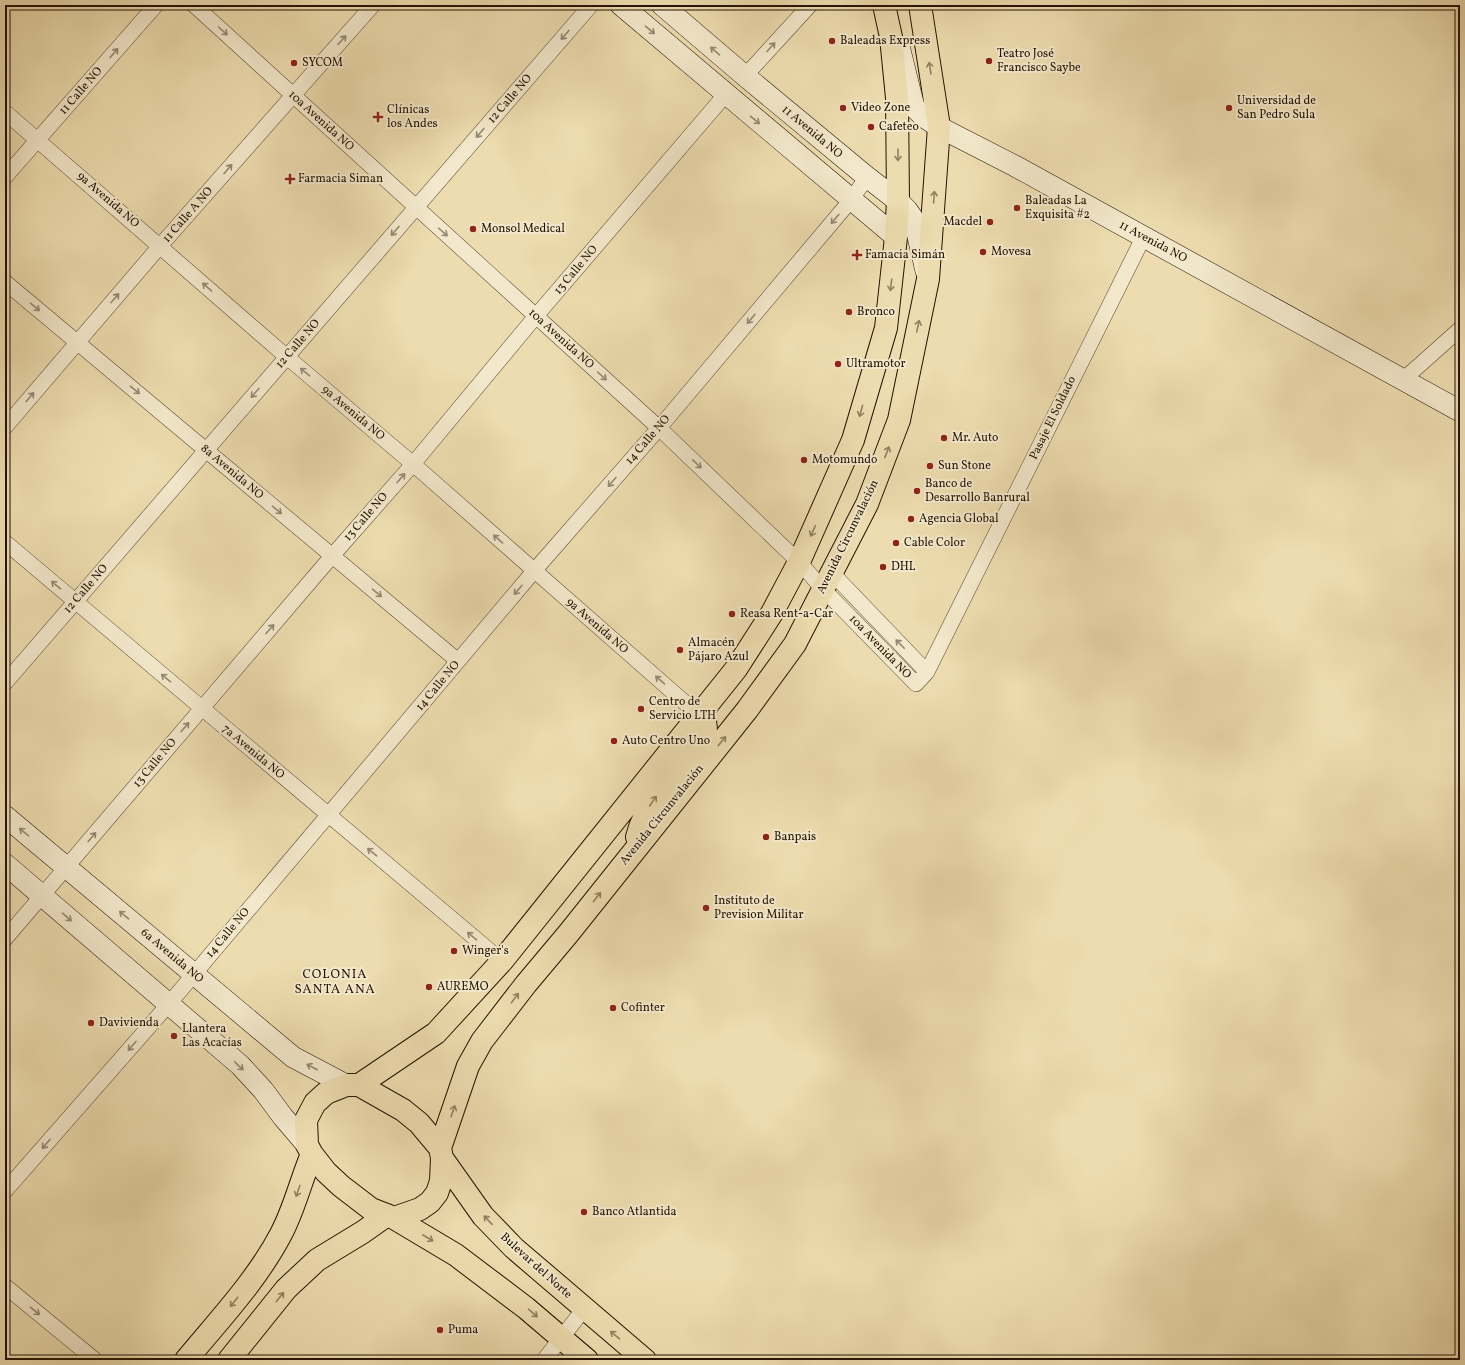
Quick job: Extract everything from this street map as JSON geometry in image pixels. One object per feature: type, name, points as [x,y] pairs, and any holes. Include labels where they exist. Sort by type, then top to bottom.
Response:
[{"type":"highway","points":[[186,1360],[253,1279],[281,1233],[302,1177],[310,1150],[306,1120],[315,1103],[326,1093],[352,1085],[436,1033],[502,961],[736,669],[772,613],[799,562],[852,440],[886,328],[896,238],[898,201],[897,98],[891,37],[884,5]]},
{"type":"highway","name":"Avenida Circunvalación","points":[[441,1153],[468,1066],[482,1041],[526,984],[568,934],[747,710],[795,644],[867,504],[899,420],[928,279],[939,127],[920,5]]},
{"type":"highway","points":[[634,850],[643,819],[652,801],[705,734],[705,722],[700,715]]},
{"type":"highway","points":[[229,1360],[286,1289],[317,1260],[390,1217],[420,1209],[430,1202],[437,1193],[441,1181],[441,1153],[419,1122],[403,1110],[352,1085]]},
{"type":"highway","points":[[310,1150],[326,1172],[341,1186],[372,1209],[390,1217],[456,1255],[526,1308],[587,1360]]},
{"type":"highway","name":"Bulevar del Norte","points":[[441,1153],[483,1216],[504,1238],[584,1309],[646,1360]]},
{"type":"street","name":"11 Calle NO","points":[[5,177],[156,5]]},
{"type":"street","name":"10a Avenida NO","points":[[194,5],[659,428],[799,562],[827,580],[927,672]]},
{"type":"street","name":"11 Calle A NO","points":[[5,427],[160,246],[373,5]]},
{"type":"street","name":"12 Calle NO","points":[[5,683],[591,5]]},
{"type":"street","points":[[621,5],[896,238]]},
{"type":"street","name":"11 Avenida NO","points":[[662,5],[745,76],[898,201],[912,217],[928,279]]},
{"type":"street","points":[[745,76],[810,5]]},
{"type":"street","name":"11 Avenida NO","points":[[891,37],[900,50],[914,107],[924,117],[939,127],[1015,166],[1144,236],[1460,411]]},
{"type":"street","name":"13 Calle NO","points":[[5,939],[332,556],[413,464],[536,316],[726,94]]},
{"type":"street","name":"9a Avenida NO","points":[[5,112],[287,357],[413,464],[700,715]]},
{"type":"street","name":"14 Calle NO","points":[[5,1191],[168,1005],[534,571],[659,428],[851,200],[867,177]]},
{"type":"street","name":"Pasaje El Soldado","points":[[916,684],[927,672],[1144,236]]},
{"type":"street","name":"8a Avenida NO","points":[[5,282],[458,661]]},
{"type":"street","points":[[1404,379],[1460,329]]},
{"type":"street","name":"7a Avenida NO","points":[[5,542],[502,961]]},
{"type":"street","name":"10a Avenida NO","points":[[827,580],[916,684]]},
{"type":"street","name":"6a Avenida NO","points":[[5,816],[293,1057],[352,1085]]},
{"type":"street","points":[[5,864],[168,1005],[240,1065],[264,1090],[283,1117],[310,1150]]},
{"type":"street","points":[[5,1286],[95,1360]]},
{"type":"street","points":[[544,1360],[584,1309]]},
{"type":"place","name":"Baleadas Express","points":[[832,41]]},
{"type":"place","name":"Teatro José Francisco Saybe","points":[[989,61]]},
{"type":"place","name":"SYCOM","points":[[294,63]]},
{"type":"place","name":"Video Zone","points":[[843,108]]},
{"type":"place","name":"Universidad de San Pedro Sula","points":[[1229,108]]},
{"type":"place","name":"Clínicas los Andes","points":[[378,117]]},
{"type":"place","name":"Cafeteo","points":[[871,127]]},
{"type":"place","name":"Farmacia Siman","points":[[290,179]]},
{"type":"place","name":"Baleadas La Exquisita #2","points":[[1017,208]]},
{"type":"place","name":"Macdel","points":[[990,222]]},
{"type":"place","name":"Monsol Medical","points":[[473,229]]},
{"type":"place","name":"Movesa","points":[[983,252]]},
{"type":"place","name":"Famacia Simán","points":[[857,255]]},
{"type":"place","name":"Bronco","points":[[849,312]]},
{"type":"place","name":"Ultramotor","points":[[838,364]]},
{"type":"place","name":"Mr. Auto","points":[[944,438]]},
{"type":"place","name":"Motomundo","points":[[804,460]]},
{"type":"place","name":"Sun Stone","points":[[930,466]]},
{"type":"place","name":"Banco de Desarrollo Banrural","points":[[917,491]]},
{"type":"place","name":"Agencia Global","points":[[911,519]]},
{"type":"place","name":"Cable Color","points":[[896,543]]},
{"type":"place","name":"DHL","points":[[883,567]]},
{"type":"place","name":"Reasa Rent-a-Car","points":[[732,614]]},
{"type":"place","name":"Almacén Pájaro Azul","points":[[680,650]]},
{"type":"place","name":"Centro de Servicio LTH","points":[[641,709]]},
{"type":"place","name":"Auto Centro Uno","points":[[614,741]]},
{"type":"place","name":"Banpais","points":[[766,837]]},
{"type":"place","name":"Instituto de Prevision Militar","points":[[706,908]]},
{"type":"place","name":"Winger's","points":[[454,951]]},
{"type":"place","name":"AUREMO","points":[[429,987]]},
{"type":"place","name":"Cofinter","points":[[613,1008]]},
{"type":"place","name":"Davivienda","points":[[91,1023]]},
{"type":"place","name":"Llantera Las Acacías","points":[[174,1036]]},
{"type":"place","name":"Banco Atlantida","points":[[584,1212]]},
{"type":"place","name":"Puma","points":[[440,1330]]},
{"type":"district","name":"COLONIA SANTA ANA","points":[[335,982]]}]
